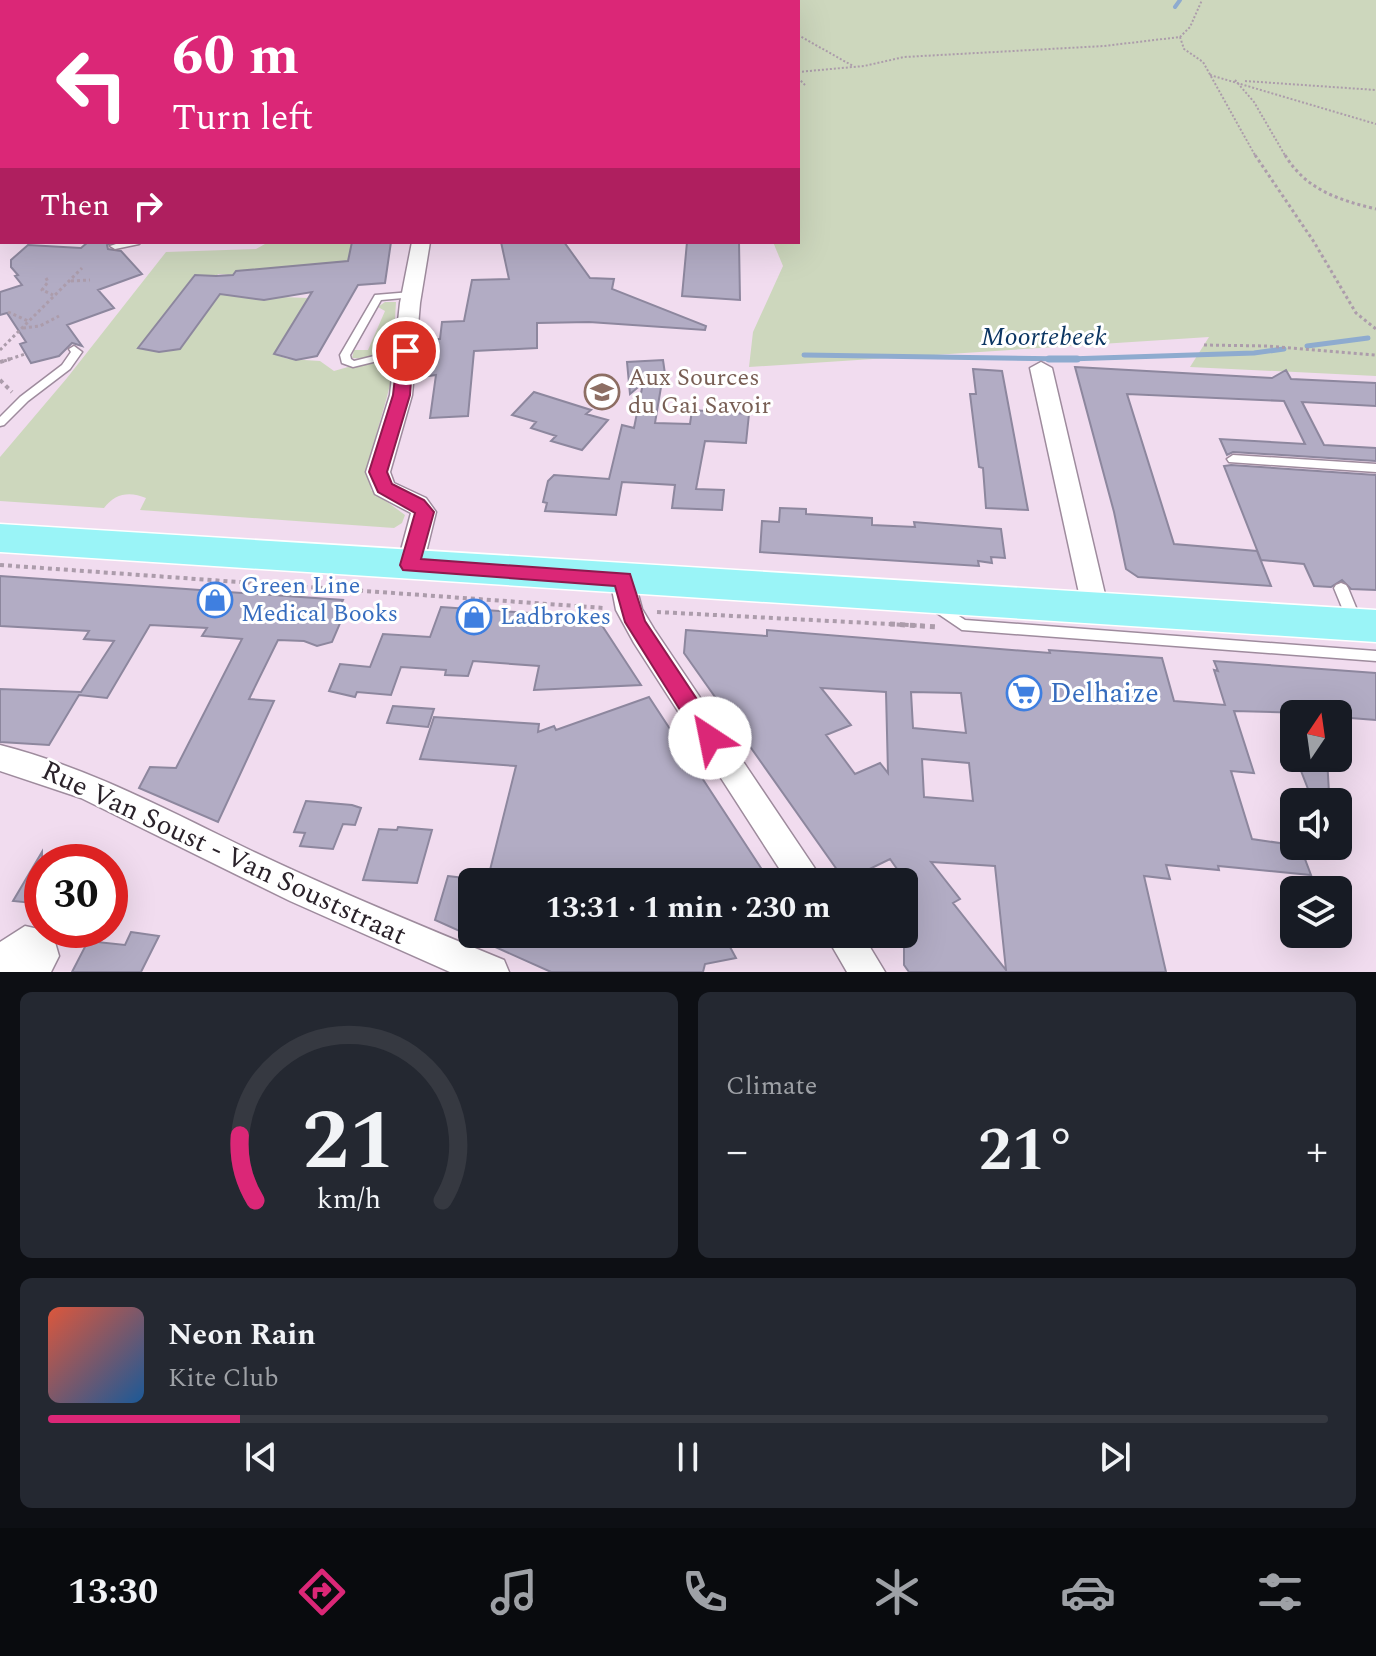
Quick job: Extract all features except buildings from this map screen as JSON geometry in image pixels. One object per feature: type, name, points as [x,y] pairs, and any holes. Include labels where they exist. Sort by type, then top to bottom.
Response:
[{"type":"main road","points":[[0,538],[410,565],[626,594],[923,597],[1095,607],[1182,627],[1362,624]]},
{"type":"street","points":[[410,565],[424,512],[417,504],[384,488],[378,472],[401,395],[411,295],[421,244]]},
{"type":"street","points":[[1041,368],[1095,607]]},
{"type":"street","points":[[626,594],[677,690],[798,868]]},
{"type":"street","name":"Rue Van Soust - Van Souststraat","points":[[0,758],[28,764],[124,804],[333,904],[491,972]]},
{"type":"street","points":[[2,972],[12,954],[25,943],[40,944],[41,956],[32,972]]},
{"type":"street","points":[[851,948],[867,972]]},
{"type":"lane","points":[[115,246],[126,244]]},
{"type":"lane","points":[[406,351],[368,362],[346,361],[345,355],[378,297],[411,295]]},
{"type":"lane","points":[[0,423],[24,399],[66,367],[77,352],[74,349]]},
{"type":"lane","points":[[1233,459],[1376,468]]},
{"type":"lane","points":[[923,597],[962,625],[1182,627]]},
{"type":"path","points":[[800,72],[855,67],[904,57],[1104,46],[1180,37],[1190,27],[1202,0]]},
{"type":"path","points":[[800,36],[855,67]]},
{"type":"path","points":[[1180,37],[1184,49],[1203,62],[1261,166],[1314,242],[1356,313],[1376,329]]},
{"type":"path","points":[[1210,75],[1376,124]]},
{"type":"path","points":[[800,80],[805,85]]},
{"type":"path","points":[[1235,80],[1376,90]]},
{"type":"path","points":[[1235,80],[1247,92],[1296,174],[1319,194],[1349,205],[1376,209]]},
{"type":"path","points":[[0,350],[82,268]]},
{"type":"path","points":[[46,278],[48,282],[42,290],[53,295]]},
{"type":"path","points":[[71,281],[90,280]]},
{"type":"path","points":[[8,312],[28,321]]},
{"type":"path","points":[[20,328],[40,326],[59,316]]},
{"type":"path","points":[[1204,345],[1267,346],[1376,355]]},
{"type":"path","points":[[0,362],[25,354]]},
{"type":"path","points":[[0,565],[626,594],[929,629],[962,625]]},
{"type":"green space","points":[[800,0],[1376,0],[1376,376],[1190,367],[1209,337],[749,367],[753,332],[783,266],[774,244],[800,244]]},
{"type":"green space","points":[[265,244],[352,244],[346,271],[236,271],[233,275],[218,274],[215,278],[194,275],[142,349],[159,352],[180,349],[220,294],[248,295],[261,300],[308,298],[274,354],[288,359],[320,361],[334,371],[394,357],[370,474],[371,490],[405,515],[402,523],[394,528],[140,510],[146,498],[134,494],[118,496],[104,508],[0,501],[0,457],[166,252],[256,249]]},
{"type":"green space","points":[[385,302],[396,302],[393,352],[366,359],[352,358],[354,350],[368,350],[385,311],[378,307]]},
{"type":"waterway","points":[[1175,7],[1180,0]]},
{"type":"waterway","name":"Moortebeek","points":[[1307,346],[1368,338]]},
{"type":"waterway","name":"Moortebeek","points":[[1068,359],[1254,353],[1284,349]]},
{"type":"waterway","name":"Moortebeek","points":[[804,355],[1068,359]]},
{"type":"waterway","name":"Moortebeek","points":[[1049,359],[1068,359]]},
{"type":"waterway","name":"Moortebeek","points":[[1068,359],[1077,359]]},
{"type":"place","name":"Aux Sources du Gai Savoir","points":[[602,392]]},
{"type":"place","name":"Green Line Medical Books","points":[[215,600]]},
{"type":"place","name":"Ladbrokes","points":[[474,617]]},
{"type":"place","name":"Delhaize","points":[[1024,693]]},
{"type":"route","points":[[406,351],[401,395],[378,472],[384,488],[417,504],[424,512],[423,526],[410,565],[623,579],[629,610],[710,738]]}]
